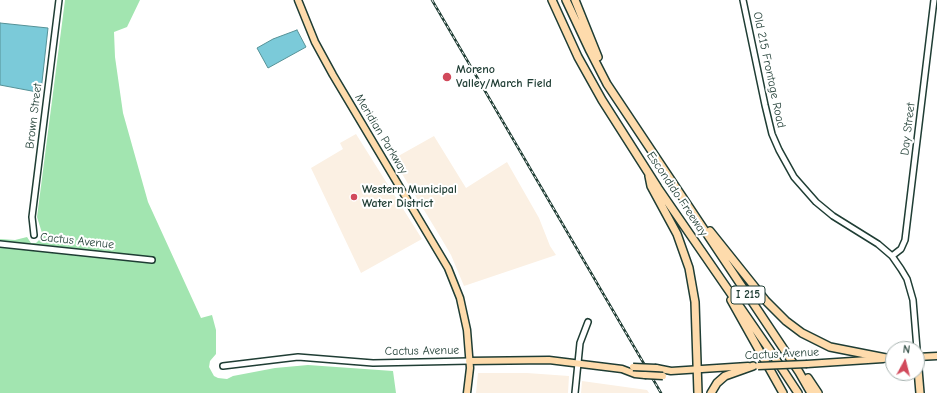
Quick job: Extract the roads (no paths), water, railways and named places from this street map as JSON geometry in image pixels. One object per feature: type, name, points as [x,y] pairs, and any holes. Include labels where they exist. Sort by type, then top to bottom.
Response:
[{"type":"highway","points":[[548,0],[562,25]]},
{"type":"highway","name":"Escondido Freeway","points":[[552,0],[562,25],[602,100],[648,172],[798,393]]},
{"type":"highway","name":"Escondido Freeway","points":[[566,0],[607,84],[799,372],[811,393]]},
{"type":"highway","points":[[576,0],[595,53],[635,126]]},
{"type":"highway","points":[[648,172],[651,186],[677,234],[689,268],[695,302],[698,393]]},
{"type":"highway","points":[[683,198],[766,300],[786,321],[802,333],[830,347],[885,358]]},
{"type":"highway","points":[[704,253],[783,393]]},
{"type":"highway","points":[[711,393],[717,383],[725,376],[756,366]]},
{"type":"highway","points":[[799,372],[809,379],[818,393]]},
{"type":"highway","points":[[916,381],[917,393]]},
{"type":"highway","points":[[919,381],[920,393]]},
{"type":"main road","name":"Meridian Parkway","points":[[298,0],[312,36],[333,75],[446,265],[463,309],[469,361],[467,393]]},
{"type":"main road","points":[[925,357],[937,356]]},
{"type":"main road","name":"Cactus Avenue","points":[[622,369],[633,366],[672,371],[885,359]]},
{"type":"main road","name":"Cactus Avenue","points":[[469,361],[535,360],[622,369],[635,374],[663,376],[672,371]]},
{"type":"street","name":"Brown Street","points":[[34,235],[32,218],[59,0]]},
{"type":"street","name":"Old 215 Frontage Road","points":[[743,0],[772,134],[786,165],[804,189],[827,212],[878,244],[892,256],[901,269],[911,290],[916,341]]},
{"type":"street","name":"Day Street","points":[[892,256],[901,249],[906,240],[934,0]]},
{"type":"street","name":"Cactus Avenue","points":[[0,244],[152,260]]},
{"type":"street","points":[[575,393],[580,343],[588,322]]},
{"type":"street","name":"Cactus Avenue","points":[[223,366],[298,357],[373,363],[469,361]]},
{"type":"water","points":[[0,23],[48,28],[41,90],[37,92],[0,85]]},
{"type":"water","points":[[297,30],[306,47],[268,68],[257,48],[273,39]]},
{"type":"railway","points":[[432,0],[661,393]]},
{"type":"place","name":"Moreno Valley/March Field","points":[[447,77]]},
{"type":"place","name":"Western Municipal Water District","points":[[354,197]]}]
